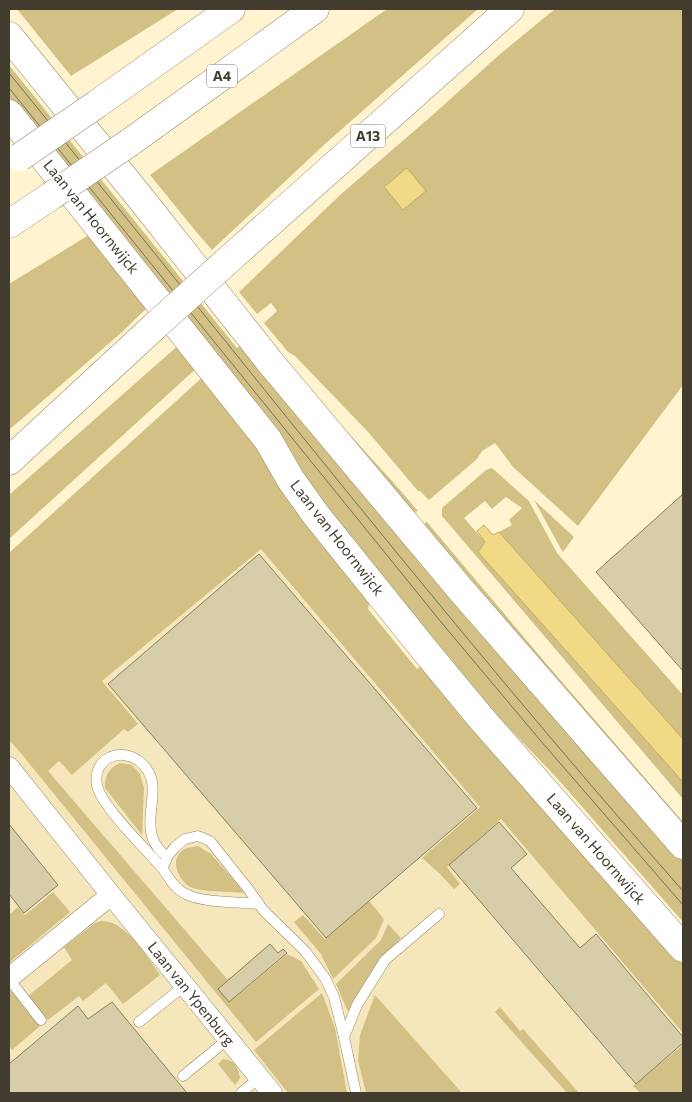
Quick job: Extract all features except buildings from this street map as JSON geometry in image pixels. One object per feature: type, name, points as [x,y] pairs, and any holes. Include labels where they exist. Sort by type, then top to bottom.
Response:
[{"type":"main road","points":[[14,161],[231,9]]},
{"type":"main road","name":"A4","points":[[9,224],[129,143],[315,9]]},
{"type":"main road","name":"A13","points":[[9,461],[156,325],[510,9]]},
{"type":"main road","points":[[9,36],[270,362],[461,590],[683,845]]},
{"type":"main road","name":"Laan van Hoornwijck","points":[[9,114],[268,440],[291,480],[316,515],[423,648],[480,717],[683,948]]},
{"type":"street","name":"Laan van Ypenburg","points":[[9,767],[266,1086]]},
{"type":"street","points":[[9,979],[111,895]]},
{"type":"lane","points":[[167,857],[159,850],[153,840],[151,830],[154,795],[152,781],[146,768],[138,760],[128,755],[118,754],[110,756],[99,768],[96,784],[98,791],[116,816],[163,869],[176,888],[188,895],[201,898],[259,904]]},
{"type":"lane","points":[[163,869],[167,857],[185,839],[198,836],[210,841],[263,910],[305,951],[324,978],[334,997],[356,1093]]},
{"type":"lane","points":[[344,1037],[357,1005],[385,960],[439,914]]},
{"type":"lane","points":[[9,979],[41,1020]]},
{"type":"lane","points":[[139,1022],[184,986]]},
{"type":"lane","points":[[183,1076],[228,1039]]},
{"type":"lane","points":[[241,1093],[266,1086]]},
{"type":"shaded area","points":[[17,9],[178,9],[71,76]]},
{"type":"shaded area","points":[[387,9],[478,9],[325,144],[212,250],[150,175]]},
{"type":"shaded area","points":[[555,9],[683,9],[683,385],[578,526],[513,467],[495,443],[482,451],[477,459],[429,500],[418,491],[369,433],[295,356],[288,352],[264,323],[277,311],[271,303],[257,314],[239,292],[340,195],[499,55]]},
{"type":"shaded area","points":[[9,65],[237,348],[244,344],[619,788],[683,860],[683,922],[556,777],[459,676],[358,552],[130,246],[9,97]]},
{"type":"shaded area","points":[[407,168],[426,191],[403,210],[384,187]]},
{"type":"shaded area","points":[[92,233],[150,305],[121,333],[9,430],[9,284]]},
{"type":"shaded area","points":[[182,342],[200,365],[9,539],[9,495]]},
{"type":"shaded area","points":[[207,373],[371,597],[368,609],[417,669],[426,663],[577,842],[683,962],[683,1033],[501,819],[447,867],[460,884],[454,889],[422,858],[480,807],[261,549],[102,681],[138,724],[128,732],[124,729],[72,775],[59,761],[48,771],[227,979],[231,977],[243,991],[287,954],[301,961],[319,989],[256,1042],[9,740],[9,553]]},
{"type":"shaded area","points":[[327,410],[393,482],[418,511],[408,514]]},
{"type":"shaded area","points":[[492,468],[529,501],[557,553],[683,695],[683,739],[499,532],[512,525],[509,520],[522,508],[506,497],[492,509],[485,501],[464,518],[485,542],[478,552],[683,782],[683,799],[442,516],[442,508],[486,470]]},
{"type":"shaded area","points":[[262,493],[683,990],[683,1093],[9,1093],[9,728]]},
{"type":"shaded area","points":[[534,500],[574,537],[563,552],[561,549]]},
{"type":"shaded area","points":[[426,521],[683,822],[683,833],[423,531]]},
{"type":"shaded area","points":[[484,525],[493,535],[499,532],[683,739],[683,782],[478,552],[485,542],[477,531]]},
{"type":"shaded area","points":[[120,763],[132,765],[140,774],[144,788],[142,835],[105,788],[108,773]]},
{"type":"shaded area","points":[[198,846],[211,854],[245,893],[198,889],[188,886],[184,882],[180,877],[176,860],[183,850]]},
{"type":"shaded area","points":[[53,892],[70,912],[9,963],[9,915],[18,907],[25,915]]},
{"type":"shaded area","points":[[369,901],[384,919],[376,938],[333,979],[321,954],[294,922],[303,915],[325,939]]},
{"type":"shaded area","points":[[101,921],[119,926],[127,933],[160,975],[123,1004],[106,983],[83,1001],[79,996],[48,1020],[27,997],[72,960],[64,947],[95,923]]},
{"type":"shaded area","points":[[388,924],[401,938],[372,972],[351,1011],[347,1010],[336,984],[381,940]]},
{"type":"shaded area","points":[[12,990],[40,1026],[12,1050],[9,1046],[9,993]]},
{"type":"shaded area","points":[[322,993],[335,1028],[347,1093],[288,1093],[254,1050]]},
{"type":"shaded area","points":[[375,995],[462,1093],[366,1093],[358,1060],[360,1035]]},
{"type":"shaded area","points":[[500,1007],[520,1031],[523,1029],[579,1093],[567,1093],[495,1012]]},
{"type":"shaded area","points":[[683,1045],[683,1093],[640,1093],[633,1086]]},
{"type":"shaded area","points":[[223,1059],[230,1061],[237,1067],[240,1078],[235,1085],[218,1064]]},
{"type":"tram line","points":[[9,73],[510,690],[683,891]]},
{"type":"tram line","points":[[9,88],[441,622],[683,905]]}]
